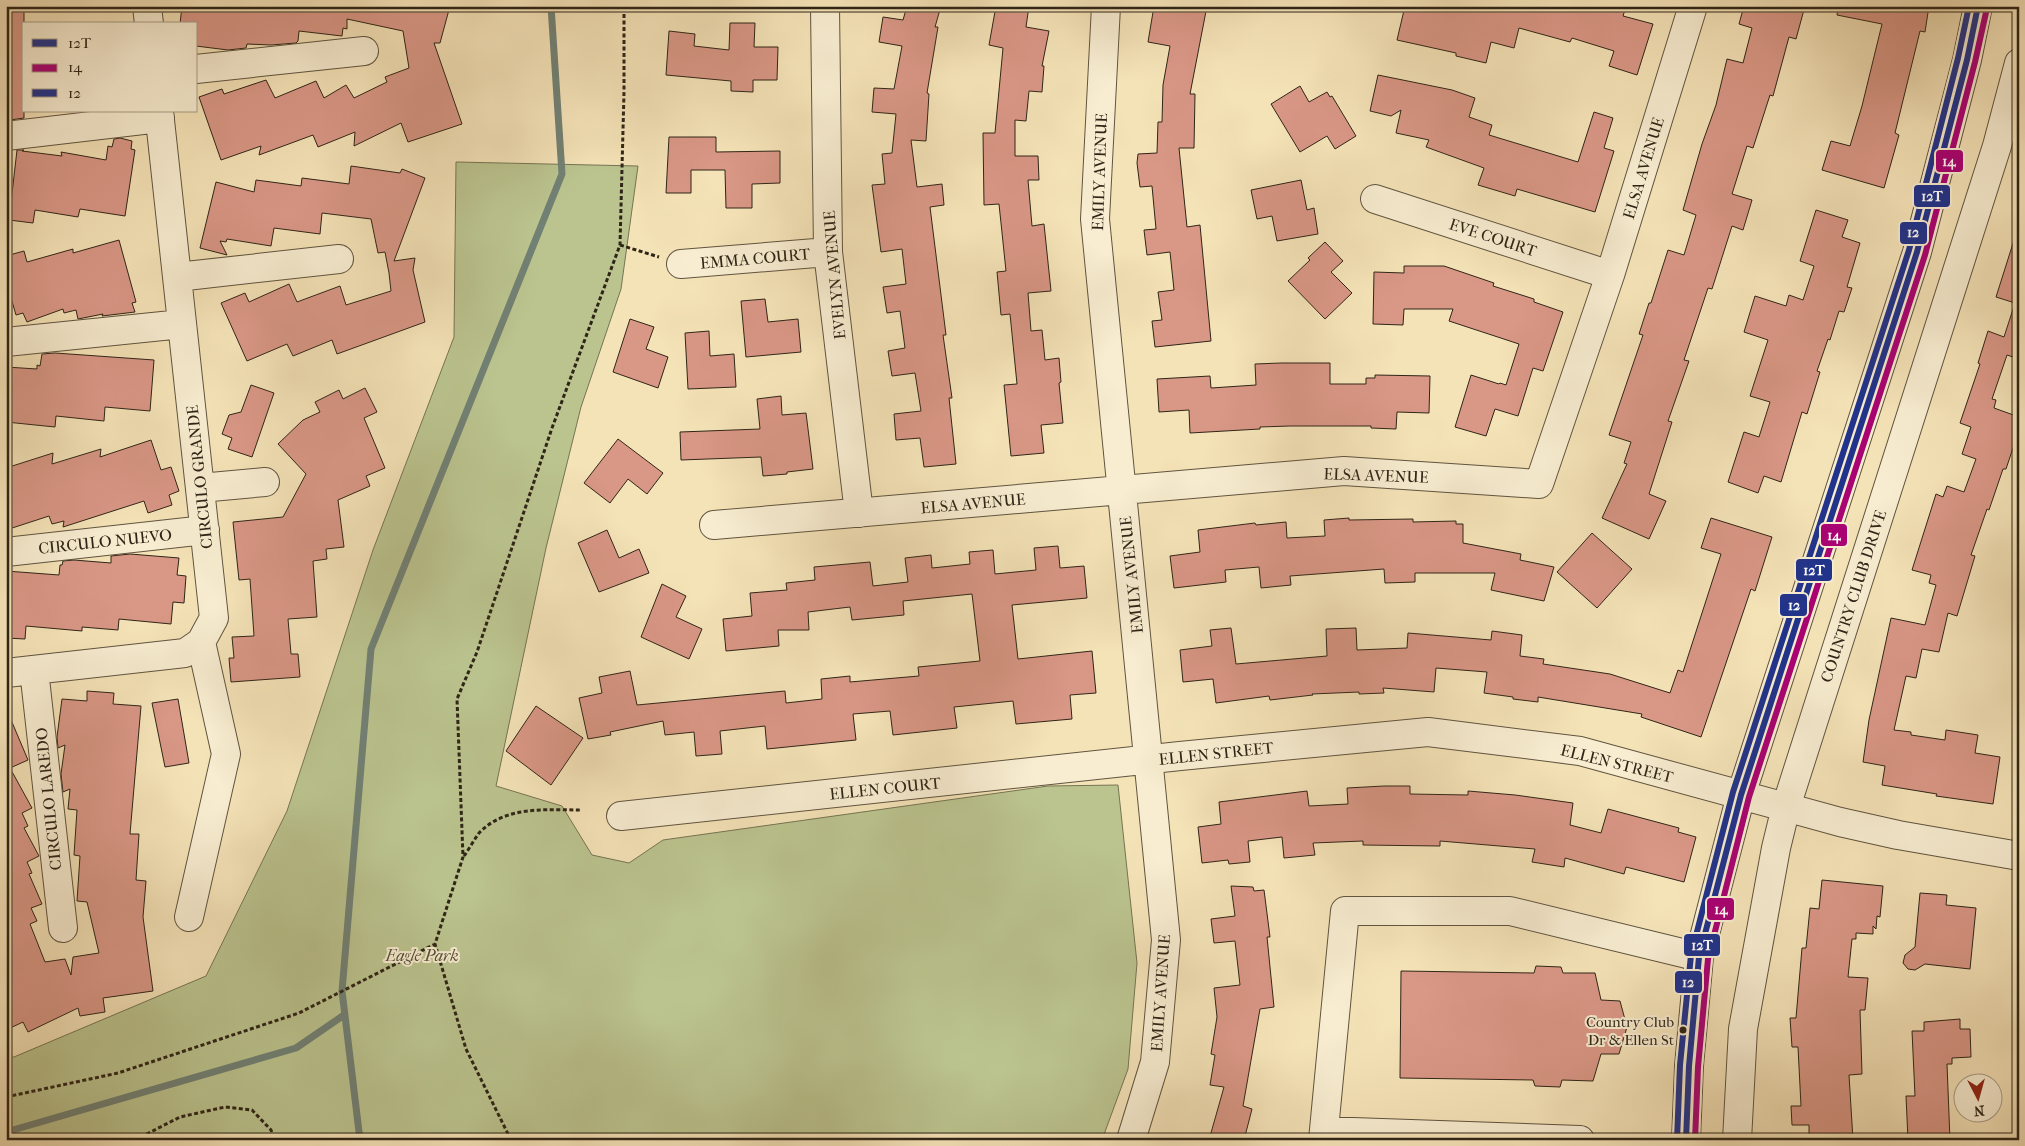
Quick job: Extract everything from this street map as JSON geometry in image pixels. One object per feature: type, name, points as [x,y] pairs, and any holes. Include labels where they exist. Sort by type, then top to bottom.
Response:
[{"type":"street","points":[[147,6],[149,22]]},
{"type":"street","name":"EVELYN AVENUE","points":[[825,6],[828,252],[859,513]]},
{"type":"street","name":"EMILY AVENUE","points":[[1106,6],[1095,219],[1166,940],[1155,1062],[1131,1140]]},
{"type":"street","name":"ELSA AVENUE","points":[[714,525],[1344,471],[1539,484],[1610,275],[1693,6]]},
{"type":"street","points":[[1686,1140],[1689,1066],[1699,956],[1741,795],[1916,252],[1967,60],[1978,6]]},
{"type":"street","points":[[198,70],[364,51]]},
{"type":"street","name":"COUNTRY CLUB DRIVE","points":[[1737,1140],[1744,1029],[1776,848],[1786,807],[1998,146],[2019,63]]},
{"type":"street","points":[[6,136],[159,115]]},
{"type":"street","name":"CIRCULO GRANDE","points":[[159,115],[214,618],[200,642]]},
{"type":"street","name":"EVE COURT","points":[[1375,199],[1610,275]]},
{"type":"street","name":"EMMA COURT","points":[[681,264],[828,252]]},
{"type":"street","points":[[177,277],[339,259]]},
{"type":"street","points":[[6,342],[182,324]]},
{"type":"street","points":[[200,488],[265,482]]},
{"type":"street","name":"CIRCULO NUEVO","points":[[6,552],[205,530]]},
{"type":"street","points":[[6,673],[185,653],[200,642],[226,754],[189,917]]},
{"type":"street","name":"CIRCULO LAREDO","points":[[34,670],[63,928]]},
{"type":"street","name":"ELLEN STREET","points":[[1149,759],[1428,732],[1580,751],[1786,807],[1898,835],[2019,856]]},
{"type":"street","name":"ELLEN COURT","points":[[621,816],[1149,759]]},
{"type":"street","points":[[1580,1140],[1323,1135],[1345,911],[1510,911],[1699,956]]},
{"type":"path","points":[[463,857],[457,698],[477,652],[552,428],[620,245],[624,6]]},
{"type":"path","points":[[620,245],[681,264]]},
{"type":"path","points":[[511,1140],[466,1049],[436,944],[463,857],[480,833],[502,816],[531,810],[582,810]]},
{"type":"path","points":[[6,1097],[118,1073],[299,1013],[436,944]]},
{"type":"path","points":[[135,1140],[180,1117],[225,1107],[252,1110],[271,1130],[274,1140]]},
{"type":"green space","name":"Eagle Park","points":[[456,162],[638,166],[621,289],[581,407],[546,548],[496,786],[562,806],[592,855],[629,863],[663,840],[1048,786],[1118,785],[1137,963],[1128,1069],[1102,1140],[247,1140],[244,1136],[230,1140],[6,1140],[6,1057],[14,1057],[206,976],[287,811],[373,550],[454,337]]},
{"type":"building","points":[[6,6],[24,6],[24,22],[22,22],[22,112],[24,112],[24,118],[10,120],[6,109]]},
{"type":"building","points":[[182,6],[450,6],[440,43],[434,43],[462,124],[408,142],[401,123],[354,146],[355,132],[318,147],[313,135],[259,155],[261,146],[221,160],[199,97],[222,89],[224,94],[266,80],[275,98],[316,81],[324,98],[346,85],[354,98],[387,82],[385,77],[409,68],[403,31],[347,19],[347,29],[343,28],[342,36],[299,31],[296,43],[247,44],[246,48],[228,50],[198,46],[198,22],[180,22]]},
{"type":"building","points":[[907,6],[941,6],[935,27],[938,27],[927,93],[929,94],[926,141],[911,140],[917,187],[942,184],[944,205],[930,207],[946,335],[943,335],[952,398],[949,398],[956,464],[924,467],[920,438],[896,440],[894,414],[921,411],[915,373],[892,376],[888,351],[905,348],[900,311],[887,313],[883,287],[906,284],[902,249],[881,252],[872,185],[885,184],[882,154],[892,153],[896,114],[872,112],[874,88],[894,89],[902,46],[879,42],[883,17],[903,20]]},
{"type":"building","points":[[996,6],[1029,6],[1026,27],[1049,31],[1042,66],[1044,66],[1042,92],[1029,91],[1026,121],[1015,120],[1015,156],[1038,156],[1039,180],[1028,180],[1032,226],[1044,224],[1051,291],[1028,293],[1031,331],[1042,330],[1045,360],[1059,358],[1061,382],[1059,383],[1063,423],[1041,425],[1044,453],[1011,456],[1004,385],[1017,384],[1010,314],[1001,315],[997,272],[1006,271],[999,204],[984,205],[983,133],[995,133],[1003,48],[989,45]]},
{"type":"building","points":[[1154,6],[1207,6],[1190,94],[1195,94],[1194,148],[1179,148],[1187,227],[1200,225],[1211,341],[1155,347],[1152,321],[1162,320],[1158,292],[1174,290],[1170,252],[1147,255],[1144,230],[1156,229],[1152,186],[1140,187],[1137,163],[1138,154],[1157,153],[1158,122],[1162,122],[1163,85],[1170,46],[1148,42]]},
{"type":"building","points":[[1405,6],[1612,6],[1625,10],[1623,16],[1653,24],[1637,75],[1609,66],[1614,51],[1572,38],[1570,42],[1519,28],[1514,48],[1491,42],[1486,63],[1456,56],[1456,53],[1397,40]]},
{"type":"building","points":[[1744,6],[1805,6],[1796,39],[1789,37],[1773,96],[1770,95],[1753,148],[1747,146],[1732,194],[1752,200],[1743,230],[1732,226],[1712,289],[1708,288],[1684,360],[1689,361],[1668,421],[1672,422],[1649,494],[1666,501],[1649,539],[1602,518],[1627,464],[1624,463],[1631,442],[1609,435],[1643,335],[1639,334],[1668,250],[1684,255],[1696,215],[1683,210],[1702,144],[1716,105],[1727,59],[1743,63],[1752,28],[1739,24]]},
{"type":"building","points":[[1838,6],[1929,6],[1925,32],[1920,31],[1895,133],[1899,135],[1884,188],[1822,170],[1831,141],[1850,146],[1882,24],[1837,15]]},
{"type":"building","points":[[730,23],[755,23],[754,47],[778,47],[777,80],[753,80],[753,92],[731,91],[731,81],[666,75],[669,31],[695,34],[694,46],[729,50]]},
{"type":"building","points":[[1378,75],[1452,90],[1475,98],[1469,117],[1492,125],[1489,135],[1578,162],[1594,112],[1613,118],[1604,148],[1614,151],[1595,212],[1517,189],[1515,196],[1478,185],[1484,168],[1426,147],[1429,140],[1396,133],[1401,110],[1391,116],[1370,111]]},
{"type":"building","points":[[1300,86],[1309,102],[1327,92],[1330,97],[1332,96],[1356,136],[1335,149],[1327,136],[1300,152],[1271,104]]},
{"type":"building","points":[[669,137],[716,137],[716,152],[780,151],[780,183],[752,184],[752,208],[726,208],[725,170],[691,170],[691,193],[666,193]]},
{"type":"building","points":[[120,138],[132,141],[131,149],[135,150],[125,216],[80,209],[78,217],[35,210],[33,223],[9,220],[17,150],[62,156],[61,152],[106,160],[108,146],[112,147],[114,139]]},
{"type":"building","points":[[351,166],[400,173],[402,169],[425,178],[394,261],[415,258],[413,270],[425,322],[337,354],[332,340],[293,356],[287,344],[247,361],[221,303],[245,293],[249,302],[289,284],[297,302],[340,286],[346,305],[391,291],[389,273],[385,252],[378,253],[371,219],[322,213],[320,234],[274,228],[271,246],[227,239],[226,242],[220,241],[227,255],[200,248],[216,182],[254,192],[256,180],[301,186],[302,178],[349,184]]},
{"type":"building","points":[[1301,180],[1307,210],[1314,208],[1318,234],[1277,241],[1272,216],[1257,219],[1251,190]]},
{"type":"building","points":[[1816,210],[1848,220],[1842,237],[1860,243],[1847,287],[1852,288],[1844,312],[1839,311],[1830,340],[1828,339],[1817,371],[1820,372],[1807,414],[1802,412],[1781,482],[1764,476],[1758,493],[1728,482],[1744,432],[1759,437],[1770,402],[1750,396],[1768,340],[1744,332],[1755,296],[1786,306],[1789,295],[1803,300],[1814,266],[1800,261]]},
{"type":"building","points":[[2015,237],[2019,237],[2019,359],[2007,355],[1992,399],[1996,400],[1994,408],[2019,417],[2019,430],[2006,469],[2003,469],[1971,555],[1975,556],[1957,616],[1948,613],[1939,652],[1922,649],[1916,678],[1906,676],[1894,730],[1911,732],[1911,735],[1945,740],[1946,730],[1978,735],[1975,753],[2000,757],[1993,804],[1936,796],[1937,794],[1882,785],[1885,766],[1863,762],[1869,720],[1891,618],[1925,625],[1936,585],[1929,583],[1931,575],[1912,570],[1936,494],[1943,497],[1947,486],[1964,492],[1976,459],[1962,454],[1971,427],[1960,423],[1980,364],[1978,363],[1988,331],[2004,337],[2015,303],[1996,297]]},
{"type":"building","points":[[119,240],[136,302],[132,303],[135,312],[102,316],[103,314],[78,319],[76,310],[64,313],[63,309],[27,322],[23,313],[16,315],[6,281],[6,256],[24,251],[27,262],[73,249],[73,253]]},
{"type":"building","points":[[1325,242],[1343,261],[1331,272],[1352,293],[1325,319],[1288,281],[1310,260],[1308,258]]},
{"type":"building","points":[[1404,266],[1444,266],[1494,283],[1493,286],[1534,299],[1534,302],[1563,312],[1543,371],[1533,368],[1518,416],[1495,409],[1486,436],[1455,427],[1471,375],[1506,385],[1519,344],[1449,321],[1453,309],[1404,309],[1403,325],[1373,324],[1374,272],[1404,273]]},
{"type":"building","points":[[765,299],[768,322],[798,319],[801,352],[746,357],[741,301]]},
{"type":"building","points":[[630,319],[654,327],[646,349],[668,357],[658,388],[613,372]]},
{"type":"building","points":[[709,331],[710,356],[734,354],[736,387],[688,389],[685,333]]},
{"type":"building","points":[[55,353],[154,360],[150,411],[105,407],[104,421],[56,416],[55,427],[6,422],[6,367],[37,369],[37,365],[40,366],[42,354]]},
{"type":"building","points":[[1330,363],[1330,384],[1366,384],[1366,378],[1375,378],[1375,375],[1430,376],[1429,413],[1397,412],[1396,429],[1371,428],[1371,426],[1290,426],[1190,433],[1189,410],[1159,412],[1157,379],[1210,376],[1211,388],[1256,385],[1255,364]]},
{"type":"building","points":[[251,385],[274,393],[252,457],[228,449],[232,438],[222,434],[229,415],[241,412]]},
{"type":"building","points":[[365,388],[377,412],[364,418],[385,468],[366,476],[370,486],[338,500],[344,547],[326,549],[327,559],[313,561],[317,617],[288,619],[291,654],[298,654],[300,677],[231,682],[229,658],[234,658],[232,637],[254,636],[250,579],[239,580],[233,522],[283,517],[306,474],[278,444],[303,420],[320,412],[315,402],[339,390],[343,399]]},
{"type":"building","points":[[781,396],[782,415],[806,413],[813,469],[763,476],[761,457],[681,460],[680,432],[760,429],[757,399]]},
{"type":"building","points":[[618,439],[663,473],[647,494],[628,479],[610,503],[584,483]]},
{"type":"building","points":[[151,440],[161,470],[171,467],[179,491],[169,495],[172,505],[148,513],[144,501],[63,527],[64,521],[52,524],[49,516],[6,530],[6,468],[53,453],[52,464],[101,449],[100,457]]},
{"type":"building","points":[[1349,518],[1349,520],[1413,519],[1413,522],[1456,521],[1456,524],[1463,524],[1463,543],[1521,554],[1520,560],[1554,567],[1544,601],[1491,590],[1495,573],[1415,573],[1415,582],[1385,583],[1384,569],[1290,576],[1291,585],[1261,588],[1259,567],[1225,570],[1226,582],[1174,588],[1170,556],[1200,552],[1198,530],[1255,523],[1256,525],[1286,522],[1287,538],[1325,536],[1324,520]]},
{"type":"building","points":[[1711,518],[1772,537],[1755,591],[1751,589],[1701,737],[1641,717],[1642,714],[1538,697],[1538,702],[1484,693],[1487,672],[1436,668],[1434,692],[1383,688],[1384,693],[1312,694],[1270,700],[1269,696],[1216,703],[1213,679],[1183,682],[1180,650],[1212,646],[1210,630],[1231,628],[1236,664],[1327,656],[1326,629],[1356,628],[1357,650],[1407,648],[1408,633],[1491,640],[1492,631],[1522,635],[1520,656],[1544,659],[1543,664],[1610,674],[1670,693],[1678,670],[1683,672],[1721,554],[1701,548]]},
{"type":"building","points":[[607,530],[619,558],[639,549],[649,573],[599,592],[578,543]]},
{"type":"building","points":[[1592,533],[1632,569],[1597,608],[1557,572]]},
{"type":"building","points":[[1058,546],[1060,568],[1084,566],[1087,598],[1012,605],[1018,659],[1092,651],[1096,693],[1070,695],[1072,719],[1016,724],[1013,701],[954,707],[957,728],[893,735],[890,711],[853,714],[856,740],[767,749],[765,726],[720,731],[722,754],[696,756],[694,732],[665,735],[663,721],[610,732],[611,735],[588,739],[579,698],[602,693],[599,677],[630,671],[637,705],[785,691],[786,703],[822,699],[821,679],[850,676],[850,682],[919,676],[918,667],[980,661],[972,594],[903,601],[904,615],[852,620],[850,607],[808,612],[809,630],[778,630],[779,646],[726,651],[723,619],[752,616],[750,593],[787,590],[786,583],[815,580],[814,567],[870,562],[873,586],[908,582],[905,558],[931,555],[932,568],[970,564],[969,552],[993,550],[995,574],[1036,570],[1034,548]]},
{"type":"building","points":[[130,554],[179,558],[177,575],[186,576],[184,603],[173,602],[171,624],[119,619],[118,630],[82,627],[82,631],[26,626],[25,639],[6,638],[6,571],[59,575],[60,565],[62,565],[63,561],[111,563],[111,556]]},
{"type":"building","points":[[662,584],[686,596],[676,617],[702,629],[689,659],[641,637]]},
{"type":"building","points":[[87,691],[114,693],[113,704],[141,706],[130,834],[139,834],[136,880],[146,881],[143,917],[153,991],[103,998],[105,1012],[80,1016],[78,1008],[28,1032],[23,1022],[6,1030],[6,708],[28,760],[10,768],[32,808],[22,813],[28,826],[24,828],[39,856],[27,862],[32,873],[29,874],[42,904],[31,908],[37,921],[30,924],[45,962],[65,959],[71,975],[73,957],[99,953],[87,902],[77,901],[80,856],[74,855],[77,810],[68,809],[70,789],[63,792],[61,774],[65,745],[58,748],[57,737],[62,699],[87,701]]},
{"type":"building","points":[[178,699],[189,763],[165,767],[152,703]]},
{"type":"building","points":[[536,706],[583,738],[551,785],[506,751]]},
{"type":"building","points":[[1410,786],[1410,794],[1468,795],[1468,791],[1573,803],[1570,825],[1601,833],[1608,809],[1679,828],[1678,832],[1696,837],[1684,882],[1626,867],[1624,874],[1565,858],[1564,867],[1532,862],[1535,849],[1440,841],[1440,846],[1363,845],[1363,841],[1313,843],[1315,855],[1284,858],[1282,837],[1248,841],[1250,862],[1229,864],[1228,860],[1202,863],[1198,827],[1221,824],[1219,802],[1307,791],[1309,806],[1348,804],[1347,788]]},
{"type":"building","points":[[1822,880],[1883,886],[1880,917],[1877,916],[1876,929],[1873,926],[1873,934],[1856,933],[1856,939],[1852,939],[1848,977],[1868,978],[1865,1010],[1860,1010],[1862,1074],[1849,1075],[1853,1140],[1809,1140],[1809,1125],[1792,1125],[1791,1106],[1801,1106],[1798,1047],[1792,1047],[1790,1018],[1796,1018],[1802,948],[1806,948],[1810,908],[1819,909]]},
{"type":"building","points":[[1231,886],[1253,887],[1254,891],[1264,890],[1270,937],[1267,937],[1274,1007],[1260,1009],[1243,1106],[1252,1109],[1244,1140],[1209,1140],[1224,1087],[1210,1085],[1215,1055],[1211,1054],[1217,1017],[1214,988],[1240,985],[1235,941],[1214,943],[1211,919],[1235,916]]},
{"type":"building","points":[[1920,893],[1947,895],[1946,905],[1976,908],[1970,969],[1925,964],[1915,970],[1908,969],[1903,963],[1905,955],[1915,947]]},
{"type":"building","points":[[1536,966],[1561,967],[1563,973],[1595,973],[1601,1000],[1620,1001],[1627,1027],[1619,1054],[1601,1054],[1593,1081],[1562,1080],[1560,1087],[1535,1086],[1533,1080],[1400,1078],[1401,971],[1534,973]]},
{"type":"building","points":[[1960,1019],[1960,1029],[1970,1029],[1971,1057],[1952,1058],[1952,1064],[1947,1064],[1950,1140],[1908,1140],[1906,1096],[1915,1096],[1912,1031],[1924,1031],[1924,1022]]},
{"type":"waterway","points":[[360,1140],[342,991],[371,649],[562,174],[551,6]]},
{"type":"waterway","points":[[6,1132],[296,1048],[344,1015]]},
{"type":"transit line","name":"12","points":[[1677,1140],[1680,1065],[1691,955],[1733,792],[1909,250],[1958,58],[1969,6]]},
{"type":"transit line","name":"12T","points":[[1686,1140],[1689,1066],[1699,957],[1741,795],[1917,252],[1967,60],[1978,6]]},
{"type":"transit line","name":"14","points":[[1695,1140],[1698,1067],[1708,959],[1749,797],[1925,255],[1975,62],[1987,8]]},
{"type":"place","name":"Country Club Dr & Ellen St","points":[[1683,1030]]}]
